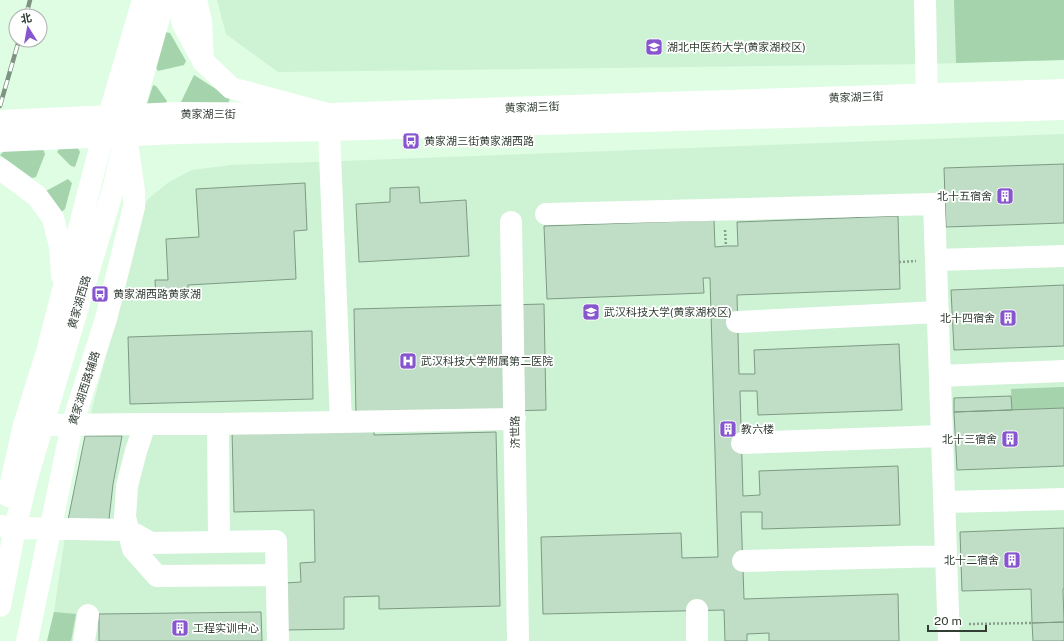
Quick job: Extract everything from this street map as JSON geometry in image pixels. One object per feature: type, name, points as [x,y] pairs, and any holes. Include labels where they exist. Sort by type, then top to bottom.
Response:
[{"type":"street","name":"黄家湖西路","points":[[0,606],[5,528],[24,425],[47,352],[107,126],[143,0]]},
{"type":"street","name":"黄家湖西路","points":[[5,528],[29,472],[43,426],[114,186],[128,126],[164,0]]},
{"type":"street","points":[[177,0],[183,24],[203,61],[231,88],[329,122],[341,422]]},
{"type":"street","points":[[196,0],[201,21],[203,61]]},
{"type":"street","points":[[925,0],[927,104]]},
{"type":"street","name":"黄家湖三街","points":[[927,104],[1064,90]]},
{"type":"street","name":"黄家湖三街","points":[[0,121],[128,126],[329,122],[927,104],[1064,109]]},
{"type":"street","name":"黄家湖三街","points":[[0,141],[107,126]]},
{"type":"street","name":"黄家湖西路辅路","points":[[26,641],[72,425],[106,319],[134,207],[128,126]]},
{"type":"street","points":[[0,169],[37,196],[52,218],[60,246],[63,292]]},
{"type":"street","points":[[546,214],[934,204],[948,633]]},
{"type":"street","name":"济世路","points":[[511,222],[518,641]]},
{"type":"street","points":[[936,260],[1064,256]]},
{"type":"street","points":[[737,322],[938,312]]},
{"type":"street","points":[[940,376],[1064,371]]},
{"type":"street","points":[[43,426],[515,419]]},
{"type":"street","points":[[145,424],[127,486],[125,517],[133,549],[157,576],[276,575]]},
{"type":"street","points":[[218,424],[219,542]]},
{"type":"street","points":[[742,443],[942,436]]},
{"type":"street","points":[[944,502],[1064,499]]},
{"type":"street","points":[[5,528],[128,530],[151,543],[276,541],[278,641]]},
{"type":"street","points":[[743,561],[946,556]]},
{"type":"street","points":[[697,610],[697,641]]},
{"type":"street","points":[[84,641],[88,615]]},
{"type":"path","points":[[948,633],[1032,623]]},
{"type":"shaded area","name":"湖北中医药大学(黄家湖校区)","points":[[217,0],[1064,0],[1064,60],[926,64],[278,72],[226,34]]},
{"type":"shaded area","points":[[954,0],[1064,0],[1064,60],[956,63]]},
{"type":"shaded area","points":[[165,32],[170,33],[186,61],[184,65],[158,71],[155,66]]},
{"type":"shaded area","points":[[194,75],[230,98],[228,104],[185,105],[181,102]]},
{"type":"shaded area","points":[[153,85],[156,86],[167,101],[165,105],[147,104]]},
{"type":"shaded area","name":"武汉科技大学(黄家湖校区)","points":[[1064,134],[1064,641],[47,641],[54,612],[66,530],[88,424],[147,200],[169,182],[192,170],[232,165]]},
{"type":"shaded area","points":[[78,148],[80,152],[75,167],[71,166],[57,152],[59,149]]},
{"type":"shaded area","points":[[43,149],[45,154],[36,177],[32,178],[0,155],[5,150]]},
{"type":"shaded area","points":[[68,179],[72,183],[65,209],[60,213],[46,191]]},
{"type":"shaded area","points":[[1064,387],[1064,408],[1012,410],[1011,389]]},
{"type":"shaded area","points":[[54,612],[76,614],[71,641],[47,641]]},
{"type":"building","name":"北十五宿舍","points":[[1064,164],[1064,223],[946,227],[944,168]]},
{"type":"building","points":[[305,183],[307,230],[294,231],[296,279],[188,285],[188,296],[156,298],[155,280],[168,280],[166,239],[199,237],[196,189]]},
{"type":"building","points":[[419,187],[420,203],[466,200],[469,256],[359,262],[356,204],[390,202],[390,188]]},
{"type":"building","name":"教六楼","points":[[898,216],[900,289],[737,295],[739,374],[755,374],[754,350],[899,344],[902,410],[758,415],[757,391],[740,391],[743,496],[760,495],[759,471],[898,466],[900,525],[762,529],[762,512],[741,512],[744,599],[898,594],[899,641],[769,641],[769,633],[747,634],[747,641],[725,641],[724,610],[543,614],[541,537],[681,533],[682,558],[718,557],[710,278],[703,278],[704,293],[547,299],[544,226],[714,220],[715,247],[738,246],[737,222]]},
{"type":"building","name":"北十四宿舍","points":[[1064,285],[1064,346],[954,350],[951,290]]},
{"type":"building","points":[[544,304],[546,410],[356,415],[354,309]]},
{"type":"building","points":[[312,331],[313,399],[130,404],[128,337]]},
{"type":"building","points":[[1011,396],[1012,410],[954,412],[954,398]]},
{"type":"building","name":"北十三宿舍","points":[[1064,408],[1064,466],[957,470],[954,412]]},
{"type":"building","points":[[374,426],[374,435],[496,432],[500,606],[379,609],[379,596],[344,597],[344,629],[286,630],[285,583],[301,582],[300,563],[315,562],[314,510],[234,512],[232,430]]},
{"type":"building","points":[[85,436],[122,436],[113,484],[108,528],[67,525]]},
{"type":"building","name":"北十二宿舍","points":[[1064,528],[1064,622],[1032,623],[1031,589],[962,591],[960,532]]},
{"type":"building","name":"工程实训中心","points":[[261,612],[262,641],[99,641],[99,614]]},
{"type":"building","points":[[1064,622],[1064,641],[1033,641],[1032,623]]},
{"type":"railway","points":[[28,8],[30,0]]},
{"type":"railway","points":[[0,106],[17,48]]},
{"type":"place","name":"湖北中医药大学(黄家湖校区)","points":[[654,47]]},
{"type":"place","name":"黄家湖三街黄家湖西路","points":[[411,141]]},
{"type":"place","name":"北十五宿舍","points":[[1005,196]]},
{"type":"place","name":"黄家湖西路黄家湖","points":[[100,294]]},
{"type":"place","name":"武汉科技大学(黄家湖校区)","points":[[591,312]]},
{"type":"place","name":"北十四宿舍","points":[[1008,318]]},
{"type":"place","name":"武汉科技大学附属第二医院","points":[[408,361]]},
{"type":"place","name":"教六楼","points":[[728,429]]},
{"type":"place","name":"北十三宿舍","points":[[1010,439]]},
{"type":"place","name":"北十二宿舍","points":[[1012,560]]},
{"type":"place","name":"工程实训中心","points":[[180,628]]}]
